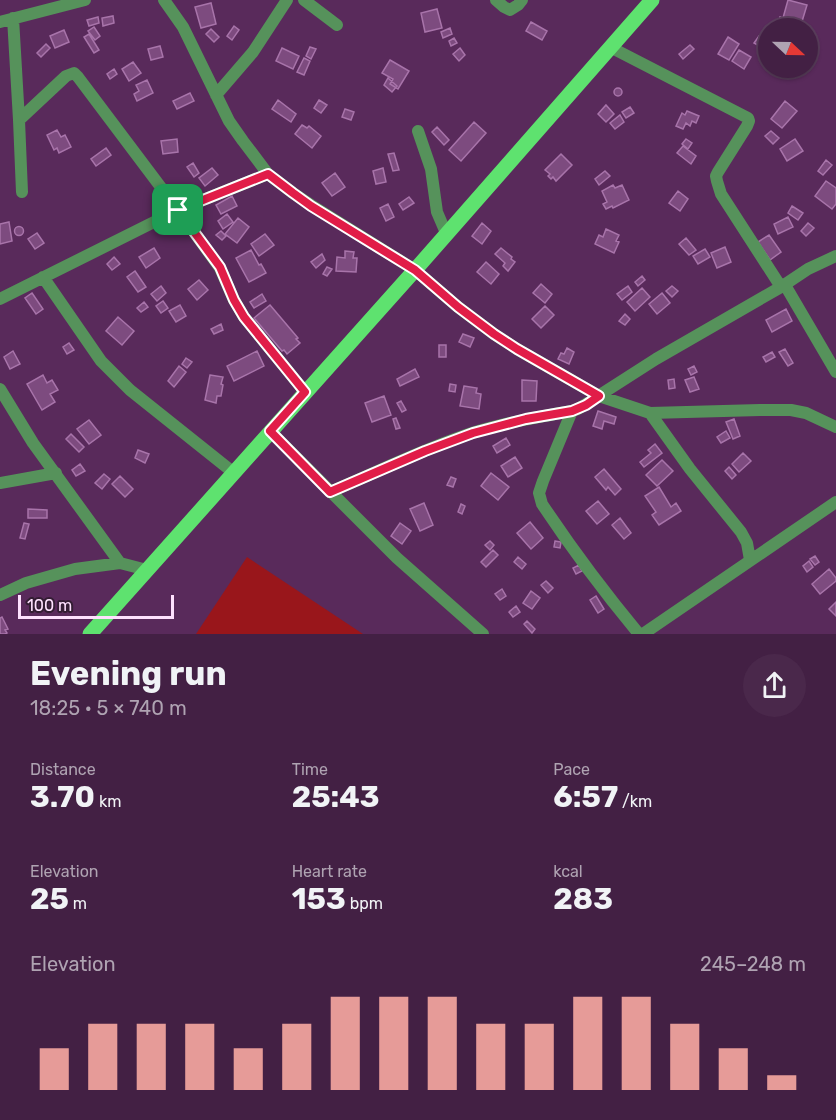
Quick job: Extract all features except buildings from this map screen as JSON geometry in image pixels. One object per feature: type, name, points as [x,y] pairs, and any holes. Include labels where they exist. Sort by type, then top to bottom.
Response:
[{"type":"main road","points":[[90,634],[652,0]]},
{"type":"street","points":[[0,22],[85,0]]},
{"type":"street","points":[[164,0],[183,27],[235,130],[268,174],[311,206],[415,270],[458,307],[517,349],[599,396],[650,413],[791,410],[806,413],[836,427]]},
{"type":"street","points":[[216,95],[253,52],[287,0]]},
{"type":"street","points":[[304,0],[337,25]]},
{"type":"street","points":[[496,0],[510,10],[522,0]]},
{"type":"street","points":[[13,18],[22,192]]},
{"type":"street","points":[[610,47],[748,118],[747,126],[716,176],[721,194],[783,286],[836,372]]},
{"type":"street","points":[[19,120],[66,76],[74,74],[78,77],[220,267],[244,317],[305,392]]},
{"type":"street","points":[[418,131],[431,169],[437,212],[446,233]]},
{"type":"street","points":[[0,299],[178,210],[268,174]]},
{"type":"street","points":[[330,492],[473,433],[526,419],[572,411],[586,405],[656,359],[783,286],[808,269],[836,256]]},
{"type":"street","points":[[43,277],[101,361],[130,390],[234,473]]},
{"type":"street","points":[[0,389],[33,442],[120,563]]},
{"type":"street","points":[[572,411],[543,481],[539,498],[564,538],[639,634]]},
{"type":"street","points":[[650,413],[690,469],[741,532],[747,543],[750,560]]},
{"type":"street","points":[[270,431],[397,558],[483,634]]},
{"type":"street","points":[[0,483],[56,473]]},
{"type":"street","points":[[643,634],[836,502]]},
{"type":"street","points":[[0,595],[26,583],[75,569],[120,563],[147,570]]},
{"type":"shaded area","points":[[247,557],[363,634],[196,634]]},
{"type":"route","points":[[268,174],[311,206],[415,270],[494,334],[599,396],[572,411],[526,419],[449,441],[330,492],[270,431],[305,392],[244,317],[220,267],[178,210],[268,174]]}]
